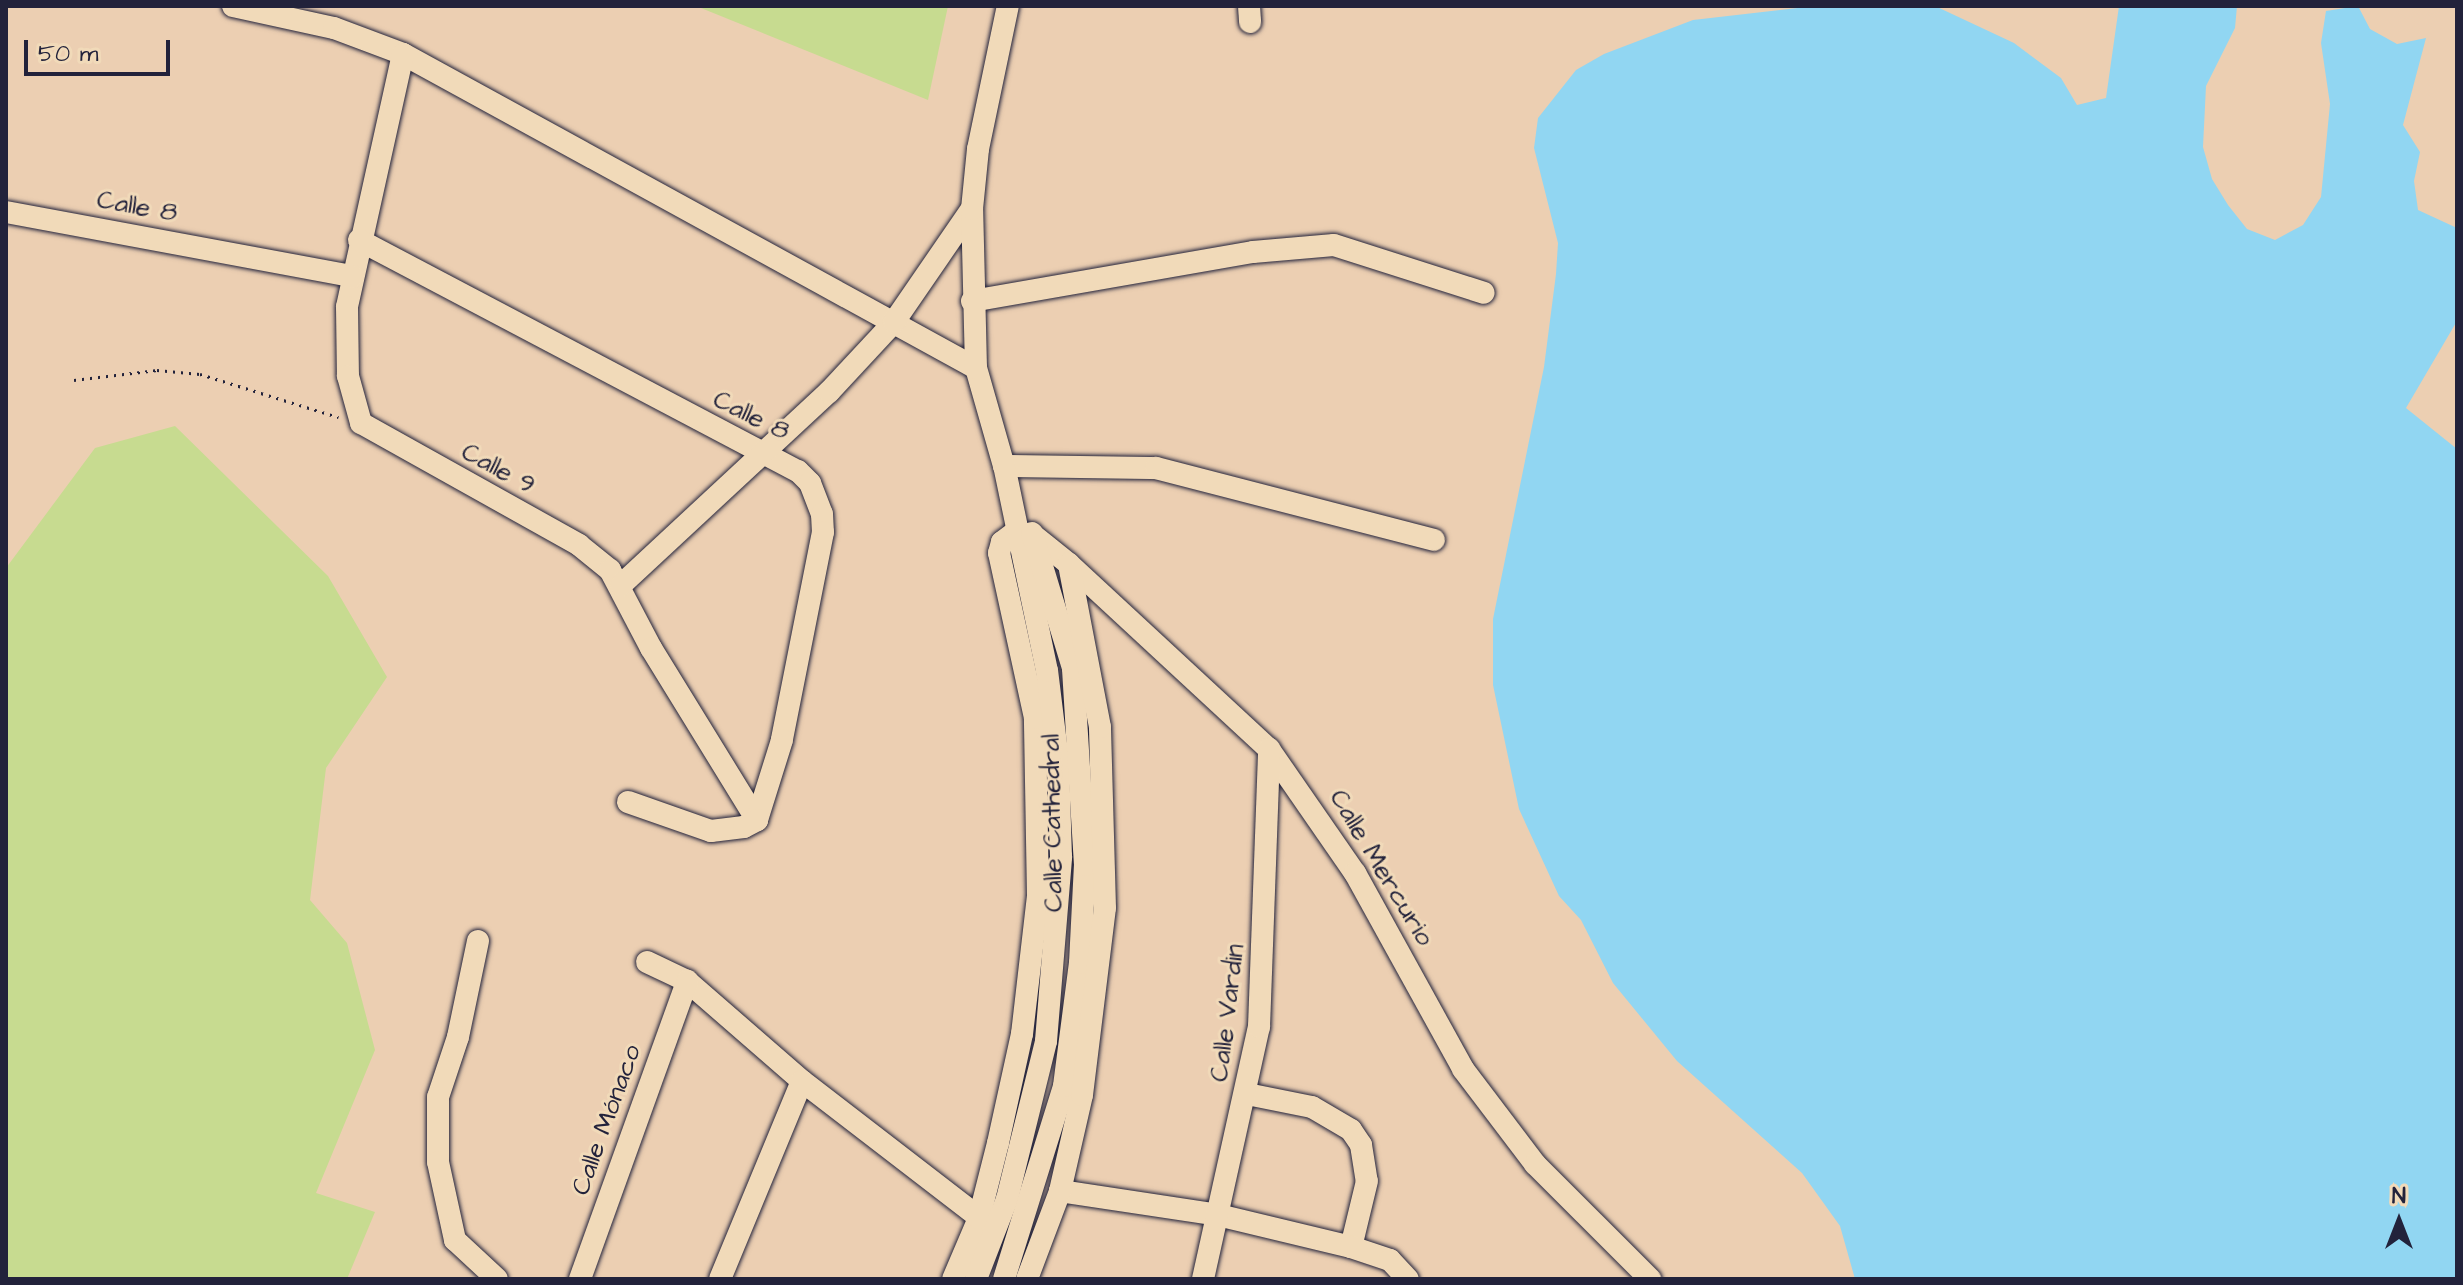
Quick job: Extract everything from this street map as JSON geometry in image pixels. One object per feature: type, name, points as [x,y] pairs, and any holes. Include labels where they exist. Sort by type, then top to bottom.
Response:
[{"type":"street","points":[[233,6],[334,28],[403,54],[976,368]]},
{"type":"street","name":"Calle Cathedral","points":[[1004,1279],[1043,1164],[1072,1037],[1085,865],[1084,783],[1073,668],[1009,490],[976,368],[972,209],[978,149],[1008,6]]},
{"type":"street","points":[[361,423],[348,376],[353,276],[403,54]]},
{"type":"street","points":[[621,585],[765,453],[894,322],[972,209]]},
{"type":"street","name":"Calle 8","points":[[6,212],[353,276]]},
{"type":"street","name":"Calle 8","points":[[359,240],[765,453],[810,483],[822,514],[823,532],[782,740],[757,820]]},
{"type":"street","points":[[972,301],[1253,252],[1334,245],[1484,293]]},
{"type":"street","name":"Calle 9","points":[[361,423],[579,545],[621,585],[651,648],[757,820]]},
{"type":"street","points":[[1004,466],[1156,468],[1434,540]]},
{"type":"street","points":[[976,1279],[1022,1034],[1038,896],[1035,718],[999,553],[1002,542],[1024,534]]},
{"type":"street","name":"Calle Cathedral","points":[[987,1224],[1023,1133],[1046,1041],[1061,857],[1058,760],[1024,534]]},
{"type":"street","name":"Calle Mercurio","points":[[1024,534],[1069,564],[1269,749],[1355,873],[1463,1069],[1535,1164],[1650,1279]]},
{"type":"street","points":[[1027,1279],[1060,1191],[1082,1095],[1105,908],[1100,727],[1069,564]]},
{"type":"street","name":"Calle Vardin","points":[[1203,1279],[1247,1094],[1265,972],[1269,749]]},
{"type":"street","points":[[628,802],[711,831],[744,827],[757,820]]},
{"type":"street","points":[[478,941],[458,1037],[438,1097],[438,1162],[455,1240],[497,1279]]},
{"type":"street","points":[[647,962],[687,981],[802,1081],[1018,1245]]},
{"type":"street","name":"Calle Mónaco","points":[[580,1279],[687,981]]},
{"type":"street","points":[[720,1279],[802,1081]]},
{"type":"street","points":[[1247,1094],[1312,1107],[1351,1130],[1361,1145],[1367,1181],[1351,1247]]},
{"type":"street","points":[[1060,1191],[1218,1215],[1351,1247],[1390,1260],[1408,1279]]},
{"type":"street","points":[[953,1279],[987,1224]]},
{"type":"path","points":[[74,380],[157,370],[200,374],[361,423]]},
{"type":"green space","points":[[696,6],[948,6],[928,100]]},
{"type":"green space","points":[[175,426],[328,576],[387,677],[326,768],[310,900],[347,943],[375,1050],[316,1193],[375,1212],[347,1279],[6,1279],[6,568],[95,448]]},
{"type":"water","points":[[1815,6],[1935,6],[2014,43],[2061,78],[2077,105],[2106,98],[2119,6],[2237,6],[2235,28],[2206,86],[2203,147],[2212,179],[2228,205],[2247,229],[2275,240],[2303,225],[2321,197],[2330,104],[2321,43],[2326,11],[2358,6],[2370,29],[2397,44],[2426,38],[2403,125],[2420,152],[2414,181],[2418,210],[2457,228],[2457,321],[2406,408],[2457,449],[2457,1279],[1855,1279],[1840,1226],[1802,1173],[1677,1061],[1613,983],[1581,920],[1559,896],[1519,809],[1493,685],[1493,619],[1544,367],[1556,274],[1558,243],[1534,148],[1538,118],[1576,70],[1604,54],[1693,20]]}]
